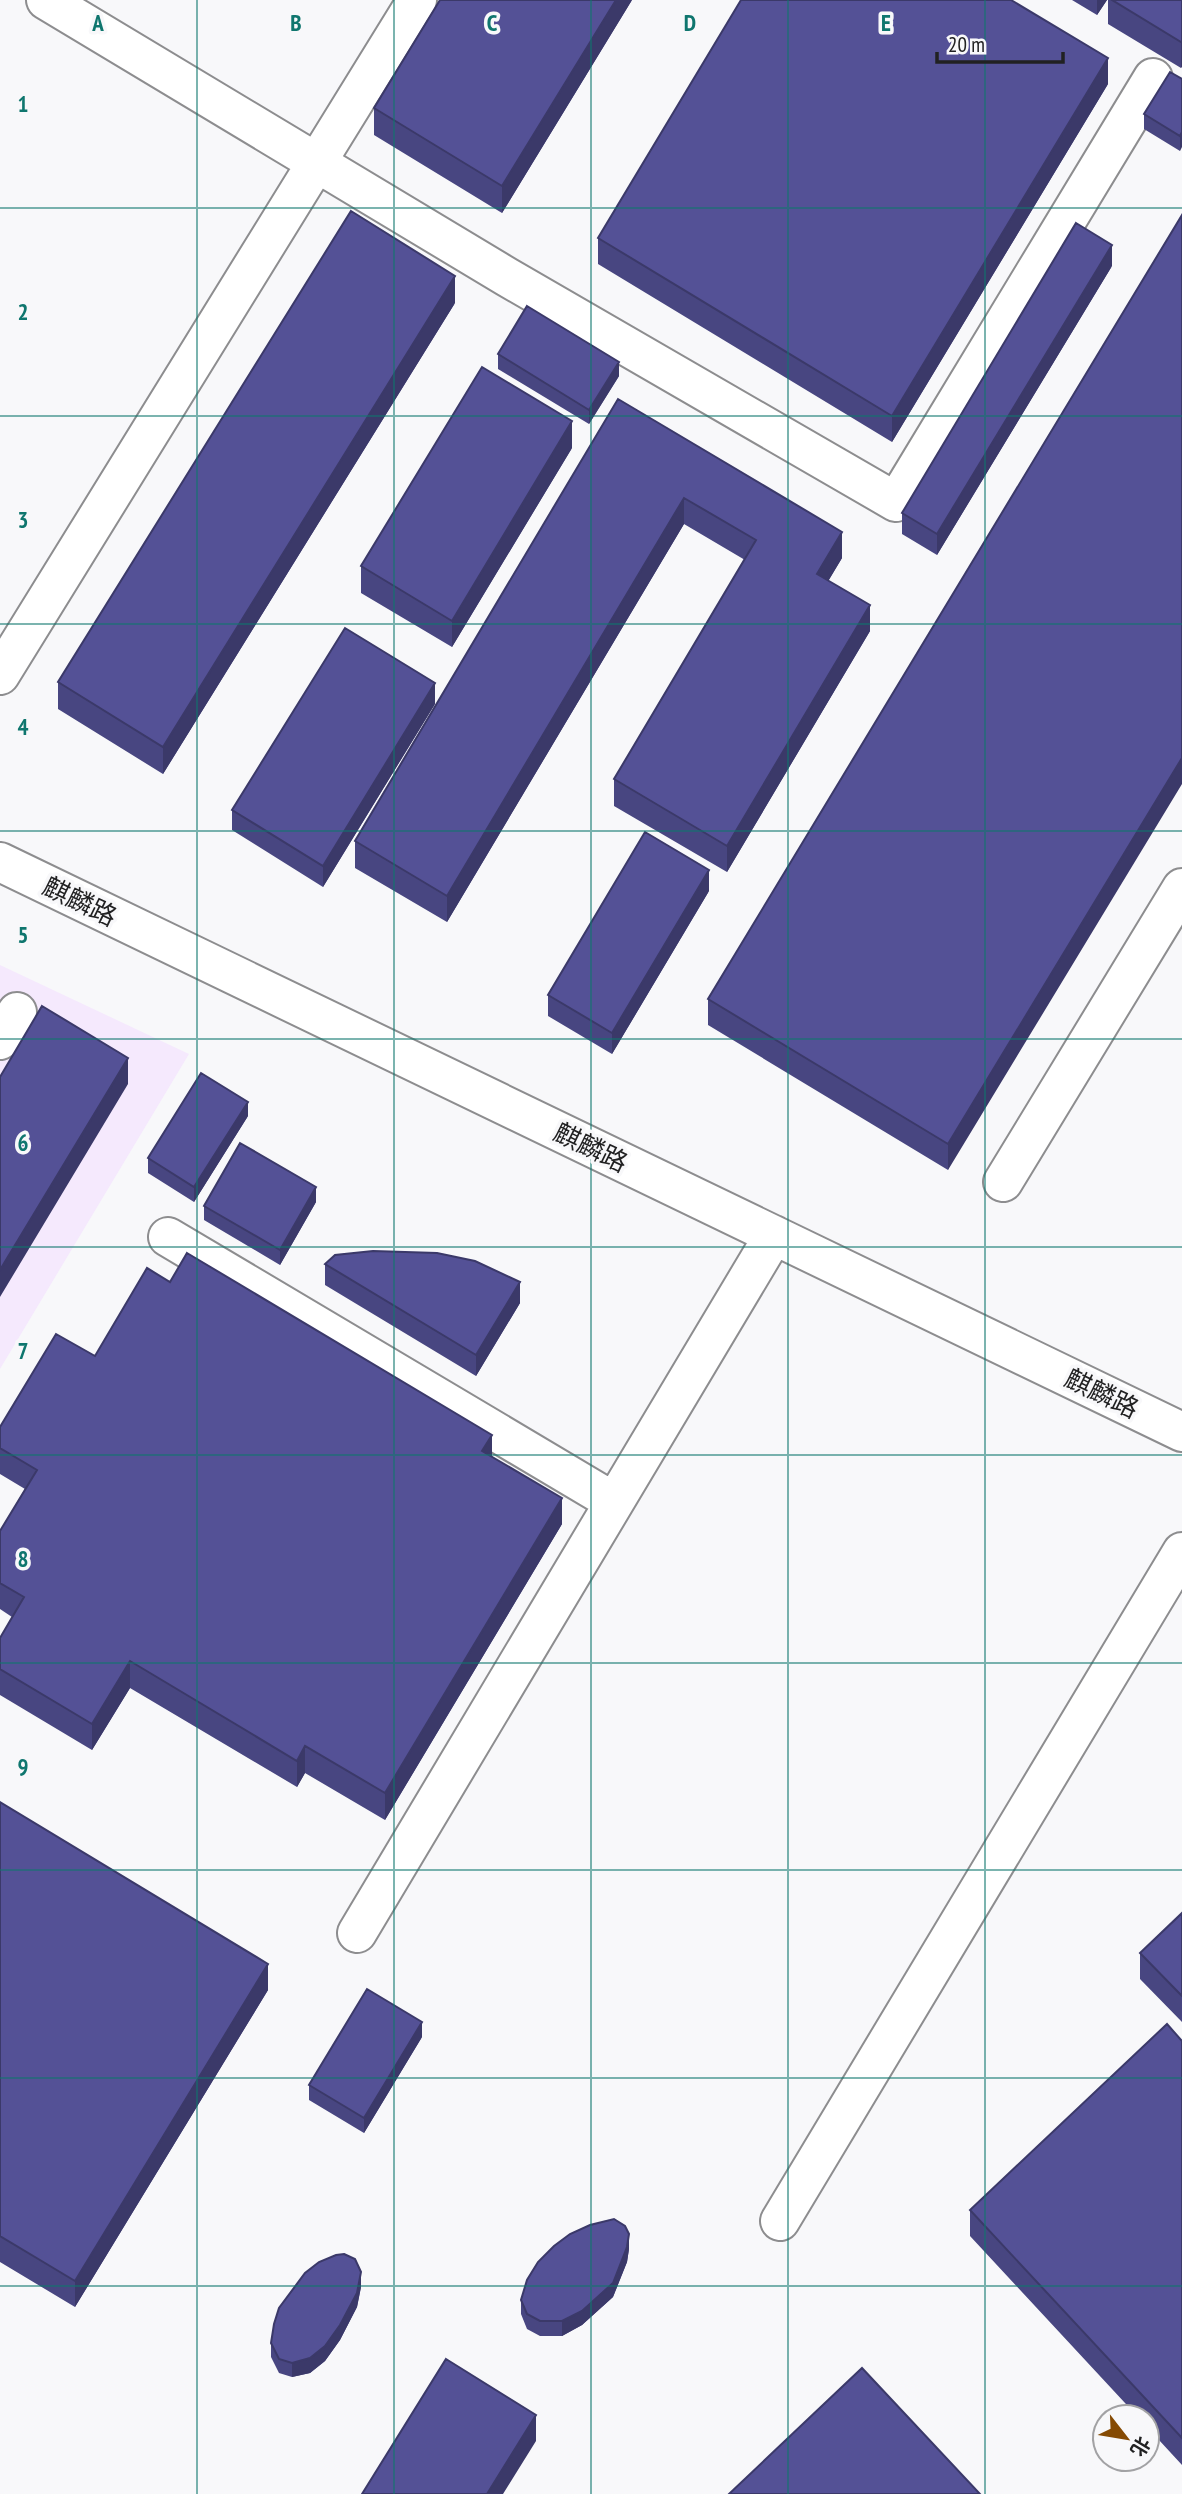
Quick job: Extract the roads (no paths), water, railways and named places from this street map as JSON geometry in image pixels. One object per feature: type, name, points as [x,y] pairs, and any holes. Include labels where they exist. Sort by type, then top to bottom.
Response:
[{"type":"street","points":[[46,0],[507,277],[895,502],[1153,78]]},
{"type":"street","points":[[0,675],[417,0]]},
{"type":"street","name":"麒麟路","points":[[0,862],[1182,1432]]},
{"type":"street","points":[[1003,1182],[1182,888]]},
{"type":"street","points":[[357,1933],[774,1235]]},
{"type":"street","points":[[168,1237],[614,1502]]},
{"type":"street","points":[[780,2221],[1182,1552]]}]
